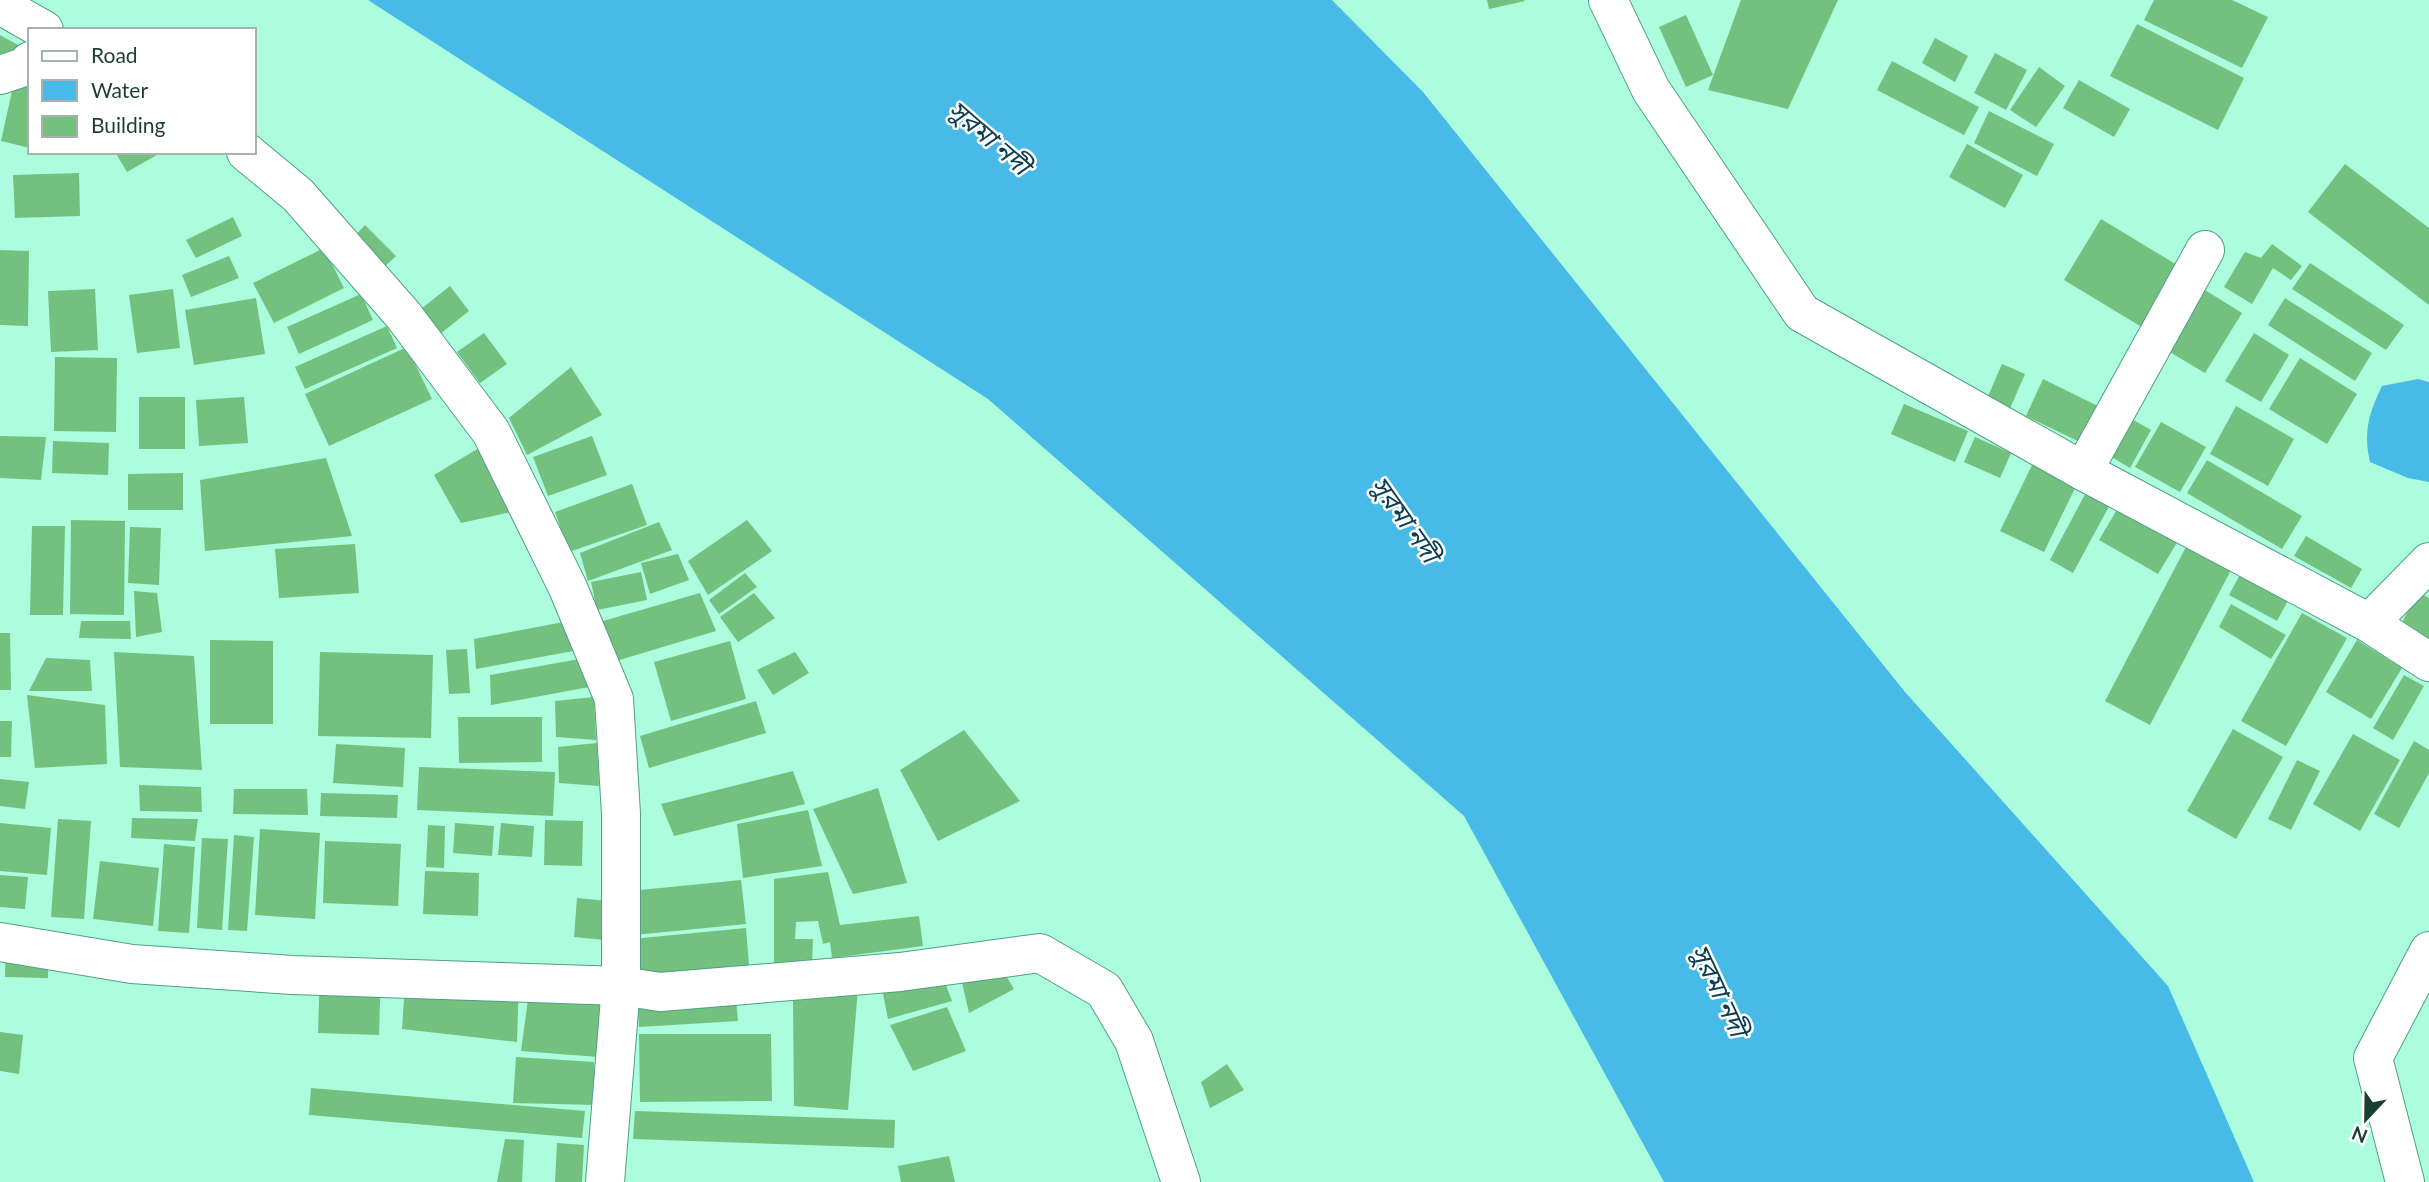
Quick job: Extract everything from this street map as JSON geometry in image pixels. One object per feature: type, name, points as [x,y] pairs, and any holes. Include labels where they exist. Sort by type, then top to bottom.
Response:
[{"type":"street","points":[[1608,0],[1651,90],[1802,313],[2083,471],[2369,623],[2429,662]]},
{"type":"street","points":[[0,5],[40,28]]},
{"type":"street","points":[[0,75],[24,67],[28,63]]},
{"type":"street","points":[[248,154],[307,205],[404,316],[491,432],[568,587],[614,699],[621,814],[621,986],[605,1182]]},
{"type":"street","points":[[2083,471],[2205,250]]},
{"type":"street","points":[[2369,623],[2429,562]]},
{"type":"street","points":[[0,942],[132,964],[292,975],[621,986],[660,992],[900,972],[1040,953],[1104,990],[1134,1041],[1181,1182]]},
{"type":"street","points":[[2405,1182],[2373,1058],[2429,951]]},
{"type":"water","name":"সুরমা নদী","points":[[368,0],[1332,0],[1423,92],[1905,692],[2168,986],[2254,1182],[1664,1182],[1464,816],[988,399]]},
{"type":"water","points":[[2418,379],[2429,382],[2429,482],[2408,478],[2370,462],[2368,451],[2368,423],[2382,386]]},
{"type":"building","points":[[1487,0],[1524,0],[1525,1],[1489,9]]},
{"type":"building","points":[[1741,0],[1838,0],[1788,109],[1708,90]]},
{"type":"building","points":[[2154,0],[2232,0],[2268,17],[2242,68],[2144,20]]},
{"type":"building","points":[[1686,15],[1713,75],[1686,87],[1659,27]]},
{"type":"building","points":[[2137,24],[2244,78],[2218,130],[2110,76]]},
{"type":"building","points":[[0,35],[28,50],[28,51],[0,62]]},
{"type":"building","points":[[1935,38],[1968,56],[1955,82],[1922,63]]},
{"type":"building","points":[[1995,53],[2027,70],[2006,110],[1974,93]]},
{"type":"building","points":[[1892,61],[1979,107],[1964,135],[1877,90]]},
{"type":"building","points":[[18,64],[28,66],[28,148],[1,141]]},
{"type":"building","points":[[2039,67],[2065,86],[2036,127],[2010,110]]},
{"type":"building","points":[[2079,80],[2130,109],[2114,137],[2063,108]]},
{"type":"building","points":[[1989,111],[2054,144],[2037,176],[1974,143]]},
{"type":"building","points":[[1967,144],[2023,175],[2005,208],[1949,177]]},
{"type":"building","points":[[116,154],[158,154],[127,172]]},
{"type":"building","points":[[2345,164],[2429,228],[2429,305],[2308,212]]},
{"type":"building","points":[[79,173],[80,216],[15,218],[13,175]]},
{"type":"building","points":[[233,217],[242,236],[196,258],[186,240]]},
{"type":"building","points":[[2101,219],[2182,268],[2145,329],[2064,280]]},
{"type":"building","points":[[365,225],[396,256],[381,270],[351,240]]},
{"type":"building","points":[[2272,244],[2302,266],[2291,280],[2273,268],[2252,304],[2224,287],[2245,252],[2261,258]]},
{"type":"building","points":[[324,248],[344,288],[274,323],[253,283]]},
{"type":"building","points":[[0,250],[29,251],[28,326],[0,325]]},
{"type":"building","points":[[229,256],[239,278],[191,297],[182,275]]},
{"type":"building","points":[[2310,263],[2404,325],[2386,350],[2292,289]]},
{"type":"building","points":[[450,286],[469,311],[440,334],[421,309]]},
{"type":"building","points":[[2200,287],[2242,313],[2205,373],[2163,348]]},
{"type":"building","points":[[95,289],[98,350],[51,352],[48,291]]},
{"type":"building","points":[[173,289],[180,348],[137,353],[129,295]]},
{"type":"building","points":[[361,294],[373,320],[299,354],[287,327]]},
{"type":"building","points":[[256,298],[265,354],[194,365],[185,310]]},
{"type":"building","points":[[2285,298],[2372,353],[2355,381],[2268,325]]},
{"type":"building","points":[[387,326],[397,348],[305,389],[295,367]]},
{"type":"building","points":[[484,333],[507,364],[480,383],[457,352]]},
{"type":"building","points":[[2254,333],[2289,355],[2261,402],[2225,381]]},
{"type":"building","points":[[407,347],[432,399],[329,446],[305,394]]},
{"type":"building","points":[[55,357],[117,358],[116,432],[54,431]]},
{"type":"building","points":[[2300,358],[2357,394],[2327,444],[2269,409]]},
{"type":"building","points":[[2002,364],[2025,374],[2008,413],[1985,403]]},
{"type":"building","points":[[571,367],[602,415],[527,455],[509,418]]},
{"type":"building","points":[[2043,379],[2102,408],[2084,444],[2026,416]]},
{"type":"building","points":[[139,397],[185,397],[185,449],[139,449]]},
{"type":"building","points":[[244,397],[248,443],[199,446],[196,400]]},
{"type":"building","points":[[1904,404],[1968,431],[1955,462],[1891,434]]},
{"type":"building","points":[[2236,406],[2294,439],[2268,486],[2210,454]]},
{"type":"building","points":[[2121,413],[2151,430],[2130,468],[2100,450]]},
{"type":"building","points":[[2161,422],[2206,447],[2180,492],[2135,467]]},
{"type":"building","points":[[0,436],[46,437],[41,480],[0,478]]},
{"type":"building","points":[[592,436],[607,475],[548,496],[533,457]]},
{"type":"building","points":[[1975,437],[2011,453],[2000,478],[1964,462]]},
{"type":"building","points":[[53,441],[109,443],[108,475],[52,473]]},
{"type":"building","points":[[479,448],[511,512],[461,523],[434,475]]},
{"type":"building","points":[[326,458],[352,536],[205,551],[200,480]]},
{"type":"building","points":[[2207,460],[2302,516],[2282,549],[2187,493]]},
{"type":"building","points":[[2034,461],[2078,482],[2044,552],[2000,531]]},
{"type":"building","points":[[183,473],[183,510],[128,510],[128,474]]},
{"type":"building","points":[[632,484],[647,525],[569,552],[555,512]]},
{"type":"building","points":[[2090,485],[2114,497],[2073,573],[2050,560]]},
{"type":"building","points":[[2122,501],[2181,536],[2158,574],[2099,540]]},
{"type":"building","points":[[71,520],[125,521],[124,615],[70,614]]},
{"type":"building","points":[[747,520],[772,551],[708,595],[688,561]]},
{"type":"building","points":[[659,522],[672,550],[588,581],[580,553]]},
{"type":"building","points":[[32,526],[65,526],[63,615],[30,615]]},
{"type":"building","points":[[130,527],[161,528],[159,585],[128,583]]},
{"type":"building","points":[[2306,536],[2362,569],[2351,588],[2294,556]]},
{"type":"building","points":[[355,544],[359,593],[279,598],[275,549]]},
{"type":"building","points":[[2187,545],[2232,568],[2150,725],[2105,701]]},
{"type":"building","points":[[678,554],[689,580],[650,594],[641,563]]},
{"type":"building","points":[[2243,569],[2291,595],[2277,621],[2229,595]]},
{"type":"building","points":[[641,572],[647,600],[597,610],[591,582]]},
{"type":"building","points":[[745,573],[757,587],[719,614],[709,600]]},
{"type":"building","points":[[134,591],[157,593],[162,632],[136,637]]},
{"type":"building","points":[[2418,592],[2429,598],[2429,643],[2399,628]]},
{"type":"building","points":[[700,593],[716,631],[616,661],[603,621]]},
{"type":"building","points":[[754,593],[775,618],[738,642],[720,617]]},
{"type":"building","points":[[2231,604],[2286,635],[2271,659],[2219,627]]},
{"type":"building","points":[[2302,613],[2347,638],[2286,746],[2241,721]]},
{"type":"building","points":[[81,621],[130,621],[131,639],[79,638]]},
{"type":"building","points":[[569,621],[579,650],[476,669],[474,639]]},
{"type":"building","points":[[0,633],[10,633],[11,690],[0,690]]},
{"type":"building","points":[[210,640],[273,641],[273,724],[210,724]]},
{"type":"building","points":[[2357,640],[2402,668],[2371,719],[2326,692]]},
{"type":"building","points":[[730,641],[746,699],[671,721],[654,662]]},
{"type":"building","points":[[467,649],[470,693],[449,694],[446,650]]},
{"type":"building","points":[[114,652],[194,656],[202,770],[120,767]]},
{"type":"building","points":[[320,652],[433,655],[431,738],[318,736]]},
{"type":"building","points":[[795,652],[809,673],[773,695],[757,670]]},
{"type":"building","points":[[46,658],[90,660],[92,691],[29,691]]},
{"type":"building","points":[[585,658],[595,686],[491,705],[490,675]]},
{"type":"building","points":[[2404,675],[2424,686],[2393,740],[2373,728]]},
{"type":"building","points":[[27,695],[105,705],[107,764],[35,768]]},
{"type":"building","points":[[594,697],[596,740],[556,737],[555,701]]},
{"type":"building","points":[[756,701],[766,733],[649,768],[640,736]]},
{"type":"building","points":[[458,717],[542,717],[542,762],[459,763]]},
{"type":"building","points":[[0,721],[12,721],[11,757],[0,757]]},
{"type":"building","points":[[2233,729],[2283,757],[2236,839],[2187,811]]},
{"type":"building","points":[[964,730],[1020,801],[938,841],[900,770]]},
{"type":"building","points":[[2353,734],[2400,760],[2360,831],[2313,804]]},
{"type":"building","points":[[2414,741],[2429,750],[2429,773],[2399,828],[2374,814]]},
{"type":"building","points":[[597,743],[599,786],[559,783],[558,747]]},
{"type":"building","points":[[336,744],[405,748],[403,787],[333,783]]},
{"type":"building","points":[[2297,760],[2320,771],[2291,830],[2268,819]]},
{"type":"building","points":[[419,767],[555,772],[553,816],[417,810]]},
{"type":"building","points":[[793,771],[805,804],[674,836],[661,804]]},
{"type":"building","points":[[0,779],[29,782],[25,809],[0,806]]},
{"type":"building","points":[[139,785],[201,787],[202,812],[140,811]]},
{"type":"building","points":[[878,788],[907,883],[853,894],[813,809]]},
{"type":"building","points":[[234,789],[307,789],[308,815],[233,814]]},
{"type":"building","points":[[321,793],[398,795],[397,818],[320,816]]},
{"type":"building","points":[[808,810],[822,866],[743,878],[737,824]]},
{"type":"building","points":[[132,818],[198,819],[195,841],[131,838]]},
{"type":"building","points":[[58,819],[91,821],[84,919],[51,917]]},
{"type":"building","points":[[545,820],[583,821],[582,866],[544,865]]},
{"type":"building","points":[[0,823],[51,828],[47,875],[0,871]]},
{"type":"building","points":[[455,823],[494,826],[492,856],[453,853]]},
{"type":"building","points":[[501,823],[534,826],[532,857],[498,855]]},
{"type":"building","points":[[428,825],[445,826],[444,868],[426,867]]},
{"type":"building","points":[[260,829],[320,833],[315,919],[255,915]]},
{"type":"building","points":[[234,835],[254,837],[247,931],[228,930]]},
{"type":"building","points":[[202,838],[228,839],[222,930],[197,928]]},
{"type":"building","points":[[325,841],[401,844],[398,906],[323,903]]},
{"type":"building","points":[[164,844],[195,847],[189,933],[158,931]]},
{"type":"building","points":[[100,861],[159,868],[153,926],[93,919]]},
{"type":"building","points":[[425,871],[479,873],[478,916],[423,914]]},
{"type":"building","points":[[828,872],[840,925],[919,916],[923,946],[832,958],[830,942],[823,944],[818,921],[796,922],[795,939],[813,939],[812,967],[774,966],[774,879]]},
{"type":"building","points":[[0,875],[28,877],[25,909],[0,907]]},
{"type":"building","points":[[741,880],[746,924],[635,935],[630,891]]},
{"type":"building","points":[[577,898],[608,901],[605,940],[574,937]]},
{"type":"building","points":[[746,928],[749,965],[636,976],[632,939]]},
{"type":"building","points":[[6,940],[48,941],[48,978],[5,977]]},
{"type":"building","points":[[997,961],[1014,989],[969,1013],[960,974]]},
{"type":"building","points":[[320,971],[381,973],[379,1035],[318,1033]]},
{"type":"building","points":[[406,971],[519,980],[517,1042],[402,1029]]},
{"type":"building","points":[[941,972],[952,1001],[888,1019],[880,978]]},
{"type":"building","points":[[530,985],[600,988],[598,1057],[521,1051]]},
{"type":"building","points":[[858,988],[848,1110],[794,1106],[793,998]]},
{"type":"building","points":[[735,990],[738,1021],[639,1027],[637,995]]},
{"type":"building","points":[[947,1007],[966,1051],[913,1071],[890,1025]]},
{"type":"building","points":[[0,1032],[23,1035],[19,1074],[0,1071]]},
{"type":"building","points":[[639,1034],[771,1034],[772,1101],[640,1102]]},
{"type":"building","points":[[516,1057],[594,1062],[596,1105],[513,1103]]},
{"type":"building","points":[[1227,1064],[1244,1090],[1210,1108],[1201,1082]]},
{"type":"building","points":[[311,1088],[585,1111],[582,1138],[309,1115]]},
{"type":"building","points":[[635,1111],[895,1120],[894,1148],[633,1139]]},
{"type":"building","points":[[505,1139],[524,1140],[522,1182],[497,1182]]},
{"type":"building","points":[[557,1143],[584,1145],[582,1182],[555,1182]]},
{"type":"building","points":[[949,1156],[955,1182],[901,1182],[898,1166]]}]
